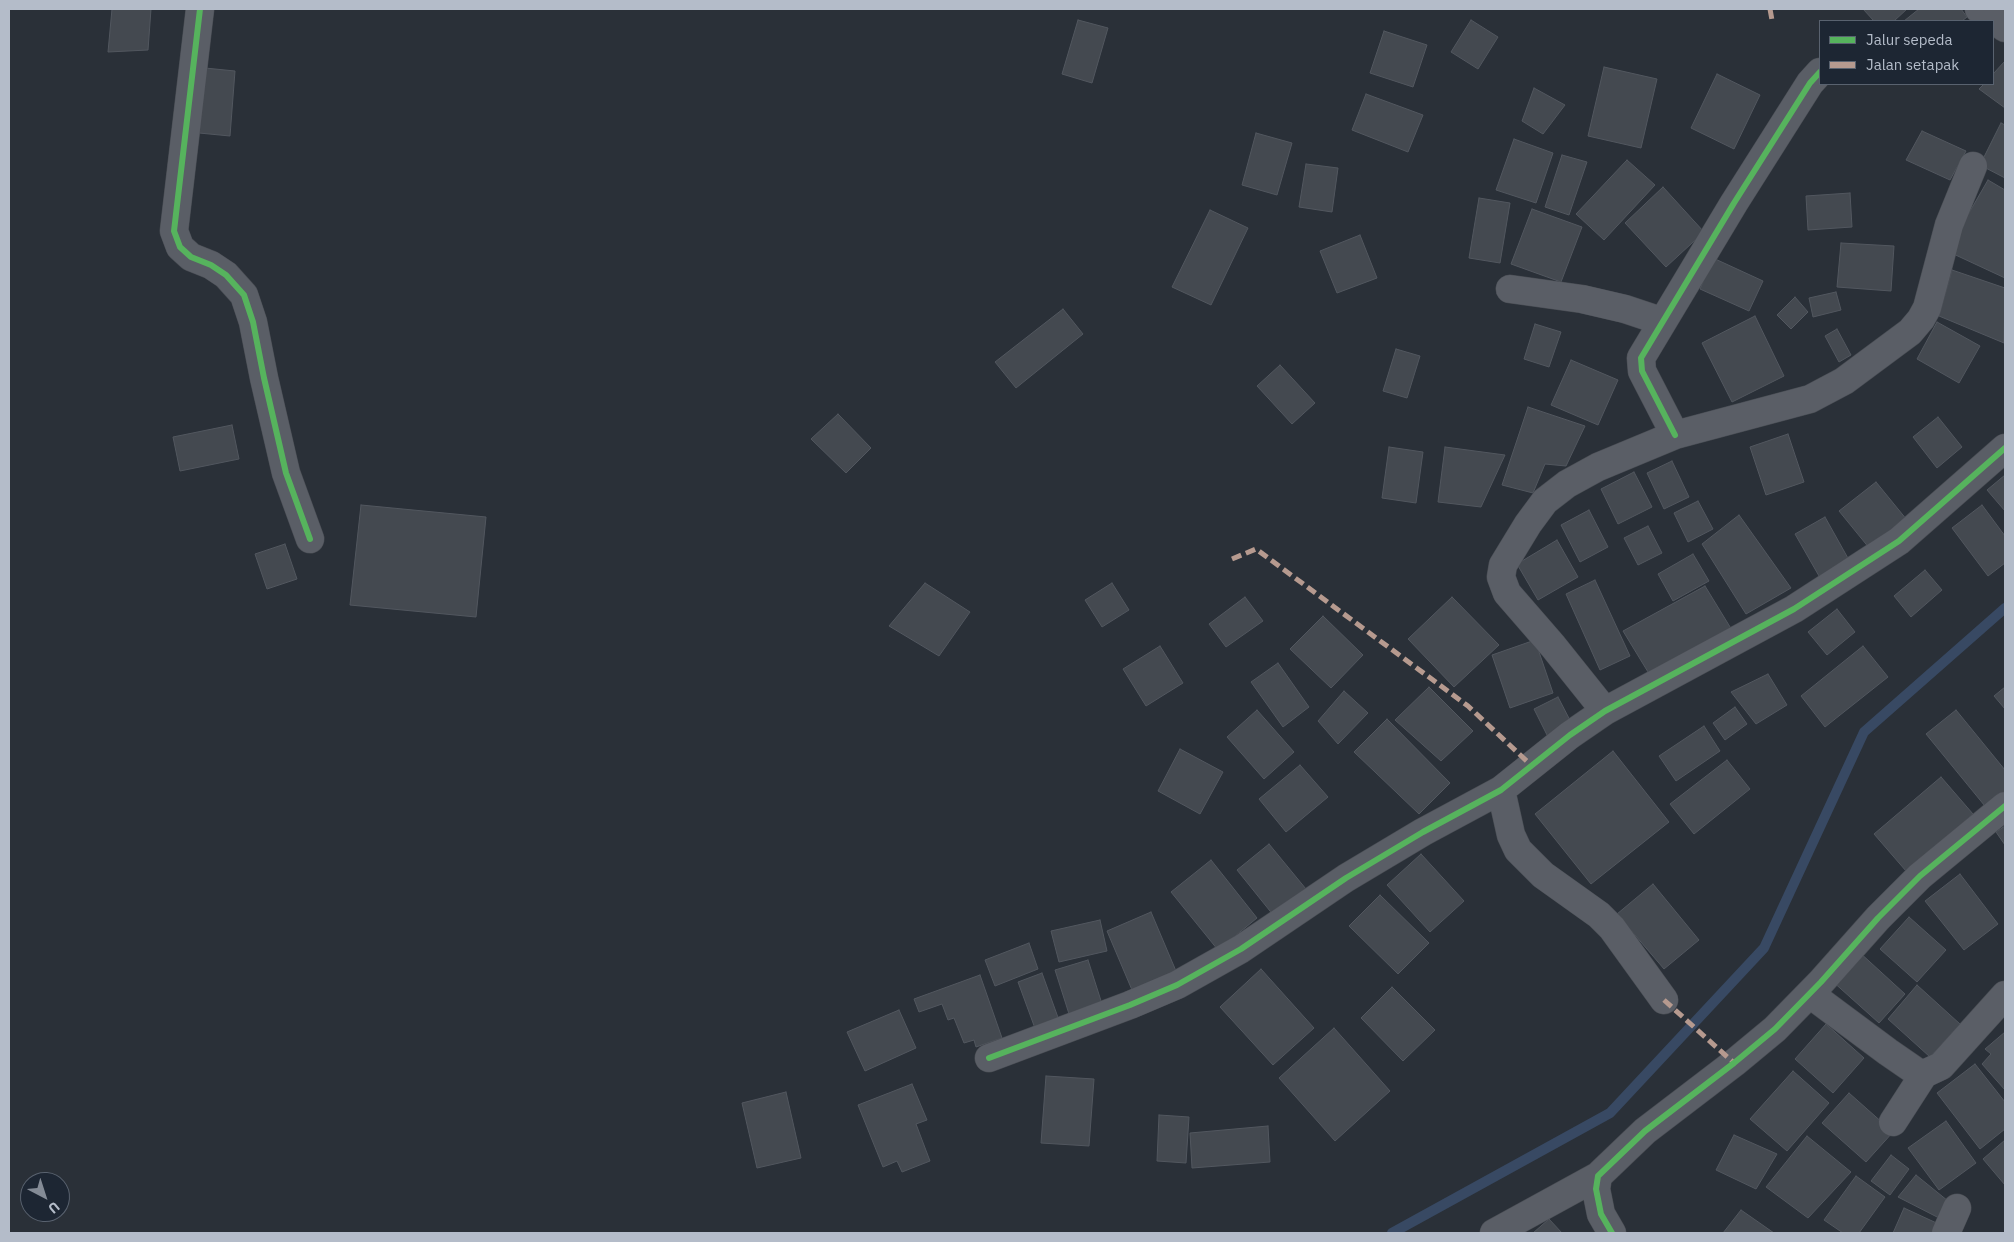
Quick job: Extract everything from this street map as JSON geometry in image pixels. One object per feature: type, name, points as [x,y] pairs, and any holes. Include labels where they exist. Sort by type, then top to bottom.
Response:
[{"type":"street","points":[[200,9],[174,231],[180,247],[191,257],[211,265],[226,275],[244,295],[253,322],[286,473],[310,539]]},
{"type":"street","points":[[1979,9],[2005,28]]},
{"type":"street","points":[[1675,435],[1642,371],[1641,358],[1661,321],[1744,187],[1810,83],[1819,73]]},
{"type":"street","points":[[1605,711],[1507,593],[1501,577],[1503,565],[1545,501],[1567,484],[1598,467],[1675,435],[1810,399],[1844,381],[1910,332],[1927,308],[1949,225],[1973,166]]},
{"type":"street","points":[[1510,289],[1582,299],[1625,309],[1661,321]]},
{"type":"street","points":[[989,1058],[1130,1005],[1177,985],[1241,949],[1338,883],[1415,836],[1501,790],[1570,735],[1605,711],[1794,609],[1898,541],[2005,448]]},
{"type":"street","points":[[1501,790],[1511,835],[1518,850],[1542,875],[1598,915],[1612,928],[1664,1000]]},
{"type":"street","points":[[1494,1233],[1598,1176],[1645,1131],[1734,1063],[1774,1029],[1810,994],[1878,918],[1920,876],[2005,806]]},
{"type":"street","points":[[1810,994],[1916,1072],[1924,1074]]},
{"type":"street","points":[[1893,1122],[1924,1074],[1941,1066],[2005,996]]},
{"type":"street","points":[[1598,1176],[1596,1189],[1601,1214],[1612,1233]]},
{"type":"street","points":[[1946,1233],[1957,1208]]},
{"type":"building","points":[[112,9],[151,9],[148,50],[108,52]]},
{"type":"building","points":[[1863,9],[1907,9],[1895,20],[1873,20]]},
{"type":"building","points":[[1919,9],[1961,9],[1967,17],[1963,20],[1905,20]]},
{"type":"building","points":[[1078,20],[1108,28],[1092,83],[1062,74]]},
{"type":"building","points":[[1471,20],[1498,37],[1478,69],[1451,52]]},
{"type":"building","points":[[1384,31],[1427,45],[1413,87],[1370,73]]},
{"type":"building","points":[[2005,61],[2005,108],[1979,89],[1983,85],[1994,85],[1994,73]]},
{"type":"building","points":[[1604,67],[1657,79],[1641,148],[1588,136]]},
{"type":"building","points":[[205,68],[235,71],[230,136],[199,133]]},
{"type":"building","points":[[1717,74],[1760,95],[1734,149],[1691,128]]},
{"type":"building","points":[[1534,88],[1565,105],[1543,134],[1522,121]]},
{"type":"building","points":[[1366,94],[1423,115],[1408,152],[1352,130]]},
{"type":"building","points":[[2001,123],[2005,125],[2005,178],[1980,165]]},
{"type":"building","points":[[1922,131],[1966,151],[1950,180],[1906,160]]},
{"type":"building","points":[[1256,133],[1292,143],[1277,195],[1242,185]]},
{"type":"building","points":[[1514,139],[1553,153],[1536,203],[1496,190]]},
{"type":"building","points":[[1562,155],[1587,162],[1569,215],[1545,207]]},
{"type":"building","points":[[1627,160],[1655,185],[1604,240],[1576,214]]},
{"type":"building","points":[[1306,164],[1338,168],[1332,212],[1299,207]]},
{"type":"building","points":[[1988,180],[2005,190],[2005,278],[1947,251]]},
{"type":"building","points":[[1663,187],[1704,232],[1666,267],[1625,223]]},
{"type":"building","points":[[1850,193],[1852,227],[1808,230],[1806,196]]},
{"type":"building","points":[[1479,198],[1510,203],[1500,263],[1469,258]]},
{"type":"building","points":[[1532,209],[1582,227],[1561,282],[1511,264]]},
{"type":"building","points":[[1210,210],[1248,228],[1211,305],[1172,287]]},
{"type":"building","points":[[1360,235],[1377,278],[1337,293],[1320,251]]},
{"type":"building","points":[[1841,243],[1894,246],[1891,291],[1837,287]]},
{"type":"building","points":[[1713,258],[1763,281],[1749,311],[1700,289]]},
{"type":"building","points":[[1952,270],[2005,288],[2004,343],[1939,316]]},
{"type":"building","points":[[1836,292],[1841,310],[1813,317],[1809,298]]},
{"type":"building","points":[[1795,297],[1808,312],[1791,329],[1777,315]]},
{"type":"building","points":[[1063,309],[1083,334],[1016,388],[995,362]]},
{"type":"building","points":[[1755,316],[1784,376],[1732,402],[1702,343]]},
{"type":"building","points":[[1937,322],[1980,346],[1959,383],[1917,359]]},
{"type":"building","points":[[1535,324],[1561,332],[1549,367],[1524,359]]},
{"type":"building","points":[[1837,329],[1851,355],[1839,362],[1825,336]]},
{"type":"building","points":[[1396,349],[1420,356],[1407,398],[1383,391]]},
{"type":"building","points":[[1571,360],[1618,380],[1598,425],[1551,405]]},
{"type":"building","points":[[1280,365],[1315,403],[1292,424],[1257,386]]},
{"type":"building","points":[[1528,407],[1585,426],[1566,466],[1545,464],[1533,493],[1502,485]]},
{"type":"building","points":[[838,414],[871,448],[846,473],[811,439]]},
{"type":"building","points":[[1938,417],[1962,447],[1937,468],[1913,437]]},
{"type":"building","points":[[232,425],[239,459],[180,471],[173,437]]},
{"type":"building","points":[[1788,434],[1804,482],[1766,495],[1750,447]]},
{"type":"building","points":[[1389,447],[1423,452],[1416,503],[1382,498]]},
{"type":"building","points":[[1445,447],[1505,455],[1481,507],[1438,502]]},
{"type":"building","points":[[1672,461],[1689,497],[1664,509],[1647,473]]},
{"type":"building","points":[[1634,472],[1652,507],[1618,524],[1601,489]]},
{"type":"building","points":[[2005,475],[2005,511],[1987,490]]},
{"type":"building","points":[[1876,482],[1907,520],[1870,549],[1839,511]]},
{"type":"building","points":[[1698,501],[1713,529],[1688,542],[1674,513]]},
{"type":"building","points":[[361,505],[486,517],[476,617],[350,605]]},
{"type":"building","points":[[1982,505],[2005,536],[2005,563],[1988,576],[1952,528]]},
{"type":"building","points":[[1589,510],[1608,547],[1580,562],[1561,525]]},
{"type":"building","points":[[1739,515],[1791,588],[1746,614],[1702,544]]},
{"type":"building","points":[[1825,517],[1849,560],[1819,576],[1795,534]]},
{"type":"building","points":[[1648,526],[1662,553],[1638,565],[1624,538]]},
{"type":"building","points":[[1557,540],[1578,577],[1538,600],[1517,564]]},
{"type":"building","points":[[285,544],[297,579],[267,589],[255,554]]},
{"type":"building","points":[[1693,554],[1709,581],[1673,601],[1658,574]]},
{"type":"building","points":[[1925,570],[1942,590],[1911,617],[1894,596]]},
{"type":"building","points":[[1595,580],[1630,656],[1600,670],[1566,594]]},
{"type":"building","points":[[925,583],[970,612],[939,656],[889,626]]},
{"type":"building","points":[[1112,583],[1129,610],[1102,627],[1085,600]]},
{"type":"building","points":[[1705,586],[1735,635],[1648,672],[1623,631]]},
{"type":"building","points":[[1245,597],[1263,621],[1226,647],[1209,624]]},
{"type":"building","points":[[1452,597],[1499,645],[1454,687],[1408,639]]},
{"type":"building","points":[[1837,609],[1855,632],[1827,655],[1808,632]]},
{"type":"building","points":[[1323,616],[1363,655],[1331,688],[1290,649]]},
{"type":"building","points":[[1535,640],[1553,693],[1510,708],[1492,655]]},
{"type":"building","points":[[1160,646],[1183,683],[1146,706],[1123,669]]},
{"type":"building","points":[[1863,646],[1888,677],[1825,727],[1801,696]]},
{"type":"building","points":[[1278,663],[1309,707],[1283,727],[1251,682]]},
{"type":"building","points":[[1768,674],[1787,705],[1756,724],[1731,692]]},
{"type":"building","points":[[1429,687],[1473,731],[1441,761],[1395,720]]},
{"type":"building","points":[[2005,687],[2005,709],[1994,696]]},
{"type":"building","points":[[1344,691],[1368,713],[1338,744],[1318,721]]},
{"type":"building","points":[[1558,697],[1573,726],[1549,739],[1534,709]]},
{"type":"building","points":[[1735,707],[1747,724],[1725,740],[1713,723]]},
{"type":"building","points":[[1257,710],[1294,752],[1264,779],[1227,737]]},
{"type":"building","points":[[1956,710],[2005,770],[2005,798],[1989,811],[1926,734]]},
{"type":"building","points":[[1387,719],[1450,783],[1419,814],[1354,752]]},
{"type":"building","points":[[1704,726],[1720,751],[1676,781],[1659,756]]},
{"type":"building","points":[[1180,749],[1223,772],[1200,814],[1158,791]]},
{"type":"building","points":[[1613,751],[1669,822],[1591,884],[1535,814]]},
{"type":"building","points":[[1727,760],[1750,789],[1694,834],[1670,804]]},
{"type":"building","points":[[1300,765],[1328,797],[1286,832],[1259,799]]},
{"type":"building","points":[[1941,777],[1973,814],[1906,871],[1874,834]]},
{"type":"building","points":[[2005,826],[2005,845],[1996,832]]},
{"type":"building","points":[[1269,844],[1306,889],[1274,916],[1237,870]]},
{"type":"building","points":[[1421,854],[1464,901],[1430,932],[1387,885]]},
{"type":"building","points":[[1211,860],[1257,918],[1218,950],[1171,892]]},
{"type":"building","points":[[1960,874],[1998,924],[1964,950],[1925,901]]},
{"type":"building","points":[[1653,884],[1699,940],[1664,969],[1617,914]]},
{"type":"building","points":[[1380,895],[1429,943],[1398,974],[1349,926]]},
{"type":"building","points":[[1151,912],[1176,971],[1132,990],[1107,931]]},
{"type":"building","points":[[1909,917],[1946,950],[1917,982],[1880,949]]},
{"type":"building","points":[[1100,920],[1107,951],[1059,962],[1051,931]]},
{"type":"building","points":[[1029,943],[1038,969],[995,986],[985,960]]},
{"type":"building","points":[[1858,951],[1905,994],[1879,1023],[1831,980]]},
{"type":"building","points":[[1088,960],[1103,1007],[1070,1017],[1055,970]]},
{"type":"building","points":[[1261,969],[1314,1028],[1273,1065],[1220,1007]]},
{"type":"building","points":[[1042,973],[1060,1023],[1036,1031],[1018,982]]},
{"type":"building","points":[[980,975],[1002,1038],[976,1047],[974,1040],[964,1043],[954,1018],[948,1020],[942,1004],[919,1012],[914,999]]},
{"type":"building","points":[[1917,985],[1960,1024],[1930,1057],[1888,1019]]},
{"type":"building","points":[[1392,987],[1435,1030],[1403,1061],[1361,1018]]},
{"type":"building","points":[[899,1010],[916,1048],[865,1071],[847,1032]]},
{"type":"building","points":[[1826,1024],[1864,1058],[1833,1093],[1795,1059]]},
{"type":"building","points":[[1334,1028],[1390,1091],[1335,1141],[1279,1078]]},
{"type":"building","points":[[2005,1032],[2005,1090],[1982,1064],[1991,1054],[1985,1049]]},
{"type":"building","points":[[1975,1064],[2005,1102],[2005,1129],[1980,1149],[1937,1093]]},
{"type":"building","points":[[1793,1071],[1829,1103],[1787,1151],[1750,1119]]},
{"type":"building","points":[[1046,1076],[1094,1079],[1089,1146],[1041,1143]]},
{"type":"building","points":[[912,1084],[927,1120],[916,1124],[930,1161],[902,1172],[897,1161],[883,1167],[858,1105]]},
{"type":"building","points":[[786,1092],[801,1158],[757,1168],[742,1103]]},
{"type":"building","points":[[1849,1093],[1893,1132],[1866,1162],[1822,1123]]},
{"type":"building","points":[[1159,1115],[1189,1117],[1186,1163],[1157,1161]]},
{"type":"building","points":[[1946,1121],[1976,1163],[1939,1190],[1908,1148]]},
{"type":"building","points":[[1268,1126],[1270,1162],[1192,1168],[1190,1133]]},
{"type":"building","points":[[1734,1135],[1777,1154],[1756,1189],[1716,1170]]},
{"type":"building","points":[[1807,1136],[1851,1172],[1808,1218],[1766,1187]]},
{"type":"building","points":[[2005,1140],[2005,1185],[1983,1159]]},
{"type":"building","points":[[1891,1155],[1909,1169],[1890,1195],[1871,1181]]},
{"type":"building","points":[[1916,1175],[1953,1205],[1941,1219],[1898,1197]]},
{"type":"building","points":[[1856,1176],[1885,1197],[1859,1233],[1843,1233],[1824,1220]]},
{"type":"building","points":[[1904,1208],[1943,1226],[1940,1233],[1893,1233]]},
{"type":"building","points":[[1741,1210],[1774,1233],[1723,1233]]},
{"type":"building","points":[[1549,1219],[1562,1233],[1533,1233]]},
{"type":"waterway","points":[[1392,1233],[1610,1113],[1764,948],[1864,732],[2005,608]]},
{"type":"marked path","points":[[1770,9],[1772,20]]},
{"type":"marked path","points":[[1232,559],[1256,549],[1468,706],[1531,765]]},
{"type":"marked path","points":[[1664,1000],[1734,1063]]},
{"type":"cycle path","points":[[200,9],[174,231],[180,247],[191,257],[211,265],[226,275],[244,295],[253,322],[286,473],[310,539]]},
{"type":"cycle path","points":[[1675,435],[1642,371],[1641,358],[1734,203],[1810,83],[1819,73]]},
{"type":"cycle path","points":[[989,1058],[1130,1005],[1177,985],[1241,949],[1346,878],[1423,832],[1501,790],[1570,735],[1605,711],[1794,609],[1899,541],[2005,448]]},
{"type":"cycle path","points":[[1612,1233],[1601,1214],[1596,1189],[1598,1176],[1645,1131],[1775,1029],[1821,982],[1878,918],[1920,876],[2005,806]]}]
